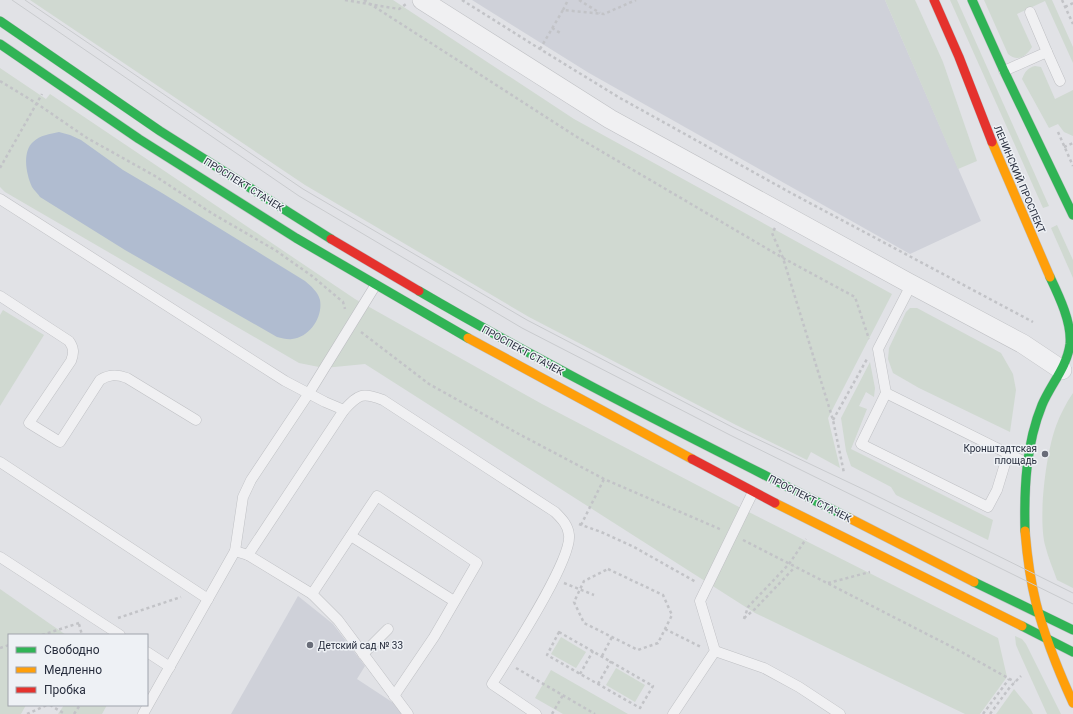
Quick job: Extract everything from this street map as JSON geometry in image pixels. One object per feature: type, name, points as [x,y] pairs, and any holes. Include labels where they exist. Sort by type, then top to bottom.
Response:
[{"type":"main road","name":"ЛЕНИНСКИЙ ПРОСПЕКТ","points":[[934,0],[959,57],[996,152],[1062,304],[1067,322],[1070,343],[1068,367]]},
{"type":"main road","points":[[972,0],[1004,72],[1073,215]]},
{"type":"main road","name":"ПРОСПЕКТ СТАЧЕК","points":[[0,21],[210,164],[348,249],[476,324],[597,390],[979,584],[1073,630]]},
{"type":"main road","name":"ПРОСПЕКТ СТАЧЕК","points":[[0,44],[145,143],[375,286],[498,355],[753,492],[1073,652]]},
{"type":"main road","points":[[1068,367],[1046,396],[1036,423],[1027,463],[1024,511],[1026,545],[1032,583],[1046,639],[1073,703]]},
{"type":"street","points":[[422,0],[610,119],[911,285],[1068,367]]},
{"type":"lane","points":[[1030,12],[1060,81]]},
{"type":"lane","points":[[1004,72],[1047,52]]},
{"type":"lane","points":[[0,199],[285,381],[344,410]]},
{"type":"lane","points":[[911,285],[878,349],[886,393],[861,444],[988,507],[997,490],[1008,454]]},
{"type":"lane","points":[[148,705],[235,551],[244,497],[251,480],[309,393],[375,286]]},
{"type":"lane","points":[[0,296],[69,340],[73,346],[74,354],[71,361],[29,423],[60,442],[100,380],[105,376],[113,375],[120,375],[127,378],[196,420]]},
{"type":"lane","points":[[886,393],[1027,463]]},
{"type":"lane","points":[[248,555],[344,410],[354,399],[368,394],[383,400],[555,512],[565,521],[569,535],[567,548],[555,579],[492,684],[536,714]]},
{"type":"lane","points":[[0,462],[208,599]]},
{"type":"lane","points":[[673,714],[714,651],[700,601],[753,492]]},
{"type":"lane","points":[[312,594],[377,496],[477,563],[434,637],[394,696]]},
{"type":"lane","points":[[351,536],[454,601]]},
{"type":"lane","points":[[235,551],[248,555],[312,594],[338,620],[408,714]]},
{"type":"lane","points":[[0,557],[118,634]]},
{"type":"lane","points":[[363,654],[388,629]]},
{"type":"lane","points":[[714,651],[764,668],[840,714]]},
{"type":"lane","points":[[148,653],[170,667]]},
{"type":"path","points":[[345,0],[399,9],[412,0]]},
{"type":"path","points":[[364,0],[577,137],[783,258],[855,297],[869,342]]},
{"type":"path","points":[[462,0],[620,98],[784,190],[1034,322]]},
{"type":"path","points":[[540,49],[568,0]]},
{"type":"path","points":[[580,0],[600,14]]},
{"type":"path","points":[[563,10],[604,14],[636,0]]},
{"type":"path","points":[[1062,0],[1073,24]]},
{"type":"path","points":[[1065,7],[1073,3]]},
{"type":"path","points":[[552,28],[562,34]]},
{"type":"path","points":[[0,81],[36,103],[86,138],[155,176],[213,214],[275,250],[312,276],[343,302],[351,325],[429,384],[604,479],[732,534],[958,650],[1015,682]]},
{"type":"path","points":[[0,168],[44,90]]},
{"type":"path","points":[[1058,132],[1073,166]]},
{"type":"path","points":[[1064,147],[1073,143]]},
{"type":"path","points":[[774,230],[772,233],[783,258],[833,420],[844,473]]},
{"type":"path","points":[[581,525],[604,479]]},
{"type":"path","points":[[565,521],[601,532],[634,547],[706,588]]},
{"type":"path","points":[[795,567],[744,619],[748,607],[789,564],[809,536]]},
{"type":"path","points":[[608,569],[663,595],[672,615],[658,643],[638,650],[584,624],[574,602],[579,589],[584,580],[608,569]]},
{"type":"path","points":[[828,583],[877,570]]},
{"type":"path","points":[[572,586],[594,595]]},
{"type":"path","points":[[102,623],[197,592]]},
{"type":"path","points":[[82,634],[79,624],[85,612]]},
{"type":"path","points":[[45,634],[79,624]]},
{"type":"path","points":[[665,629],[701,647]]},
{"type":"path","points":[[559,632],[602,656],[653,686],[640,708],[546,655],[559,632]]},
{"type":"path","points":[[602,656],[612,637]]},
{"type":"path","points":[[580,674],[593,651]]},
{"type":"path","points":[[598,684],[611,661]]},
{"type":"path","points":[[505,662],[595,714]]},
{"type":"path","points":[[990,714],[1021,676]]},
{"type":"path","points":[[983,714],[1009,679]]},
{"type":"path","points":[[552,714],[563,696]]},
{"type":"path","points":[[28,714],[45,706]]},
{"type":"path","points":[[52,706],[65,714]]},
{"type":"path","points":[[75,713],[81,714]]},
{"type":"shaded area","points":[[30,0],[393,0],[574,119],[892,294],[828,418],[840,468],[811,452],[807,460],[736,425],[529,317],[305,185]]},
{"type":"shaded area","points":[[472,0],[885,0],[981,221],[910,254],[589,73]]},
{"type":"shaded area","points":[[885,0],[915,0],[943,62],[977,161],[958,169]]},
{"type":"shaded area","points":[[950,0],[957,0],[1049,206],[1043,208]]},
{"type":"shaded area","points":[[984,0],[1052,0],[1073,47],[1073,63],[1045,1],[1017,14],[1032,47],[1024,56],[1015,58],[1008,54]]},
{"type":"shaded area","points":[[1035,66],[1041,67],[1055,99],[1073,90],[1073,136],[1064,132],[1058,124],[1049,128],[1022,79],[1024,74],[1030,68]]},
{"type":"shaded area","points":[[0,68],[46,99],[50,94],[355,299],[542,404],[739,507],[998,638],[1007,677],[980,714],[965,714],[755,613],[365,364],[324,368],[299,363],[5,192],[0,187]]},
{"type":"shaded area","points":[[1057,225],[1073,260],[1073,278],[1051,228]]},
{"type":"shaded area","points":[[910,308],[917,308],[1001,353],[1013,374],[1016,390],[1010,432],[919,388],[893,373],[888,359],[889,348],[906,312]]},
{"type":"shaded area","points":[[3,310],[44,335],[0,406],[0,315]]},
{"type":"shaded area","points":[[870,362],[875,388],[874,397],[866,392],[859,406],[867,409],[851,449],[993,520],[988,540],[896,495],[891,487],[851,466],[846,451],[841,418]]},
{"type":"shaded area","points":[[1073,393],[1073,588],[1057,580],[1045,545],[1042,518],[1046,468],[1052,438],[1061,413]]},
{"type":"shaded area","points":[[0,589],[65,634],[8,634],[8,706],[25,706],[21,714],[0,714]]},
{"type":"shaded area","name":"Детский сад № 33","points":[[298,596],[333,624],[365,666],[357,679],[395,704],[403,714],[231,714]]},
{"type":"shaded area","points":[[1015,636],[1022,639],[1026,644],[1061,714],[1047,714],[1016,645]]},
{"type":"shaded area","points":[[561,637],[586,652],[576,668],[551,654]]},
{"type":"shaded area","points":[[616,668],[645,685],[635,702],[606,685]]},
{"type":"shaded area","points":[[551,670],[628,714],[563,714],[535,698]]},
{"type":"shaded area","points":[[1014,689],[1031,710],[1033,714],[996,714]]},
{"type":"shaded area","points":[[63,706],[106,706],[102,714],[58,714]]},
{"type":"water","points":[[59,132],[81,140],[123,170],[305,281],[316,292],[320,300],[319,313],[314,325],[304,334],[292,339],[277,337],[125,250],[40,197],[32,187],[28,176],[26,163],[27,151],[33,142],[39,138]]},
{"type":"tram line","points":[[12,0],[299,196],[522,328],[730,435],[1073,604]]},
{"type":"tram line","points":[[25,0],[303,189],[527,320],[734,428],[867,491],[1073,593]]},
{"type":"traffic: fast","points":[[972,0],[1004,71],[1073,215]]},
{"type":"traffic: fast","points":[[0,21],[160,131],[331,239]]},
{"type":"traffic: fast","points":[[0,44],[139,139],[296,238],[468,338]]},
{"type":"traffic: fast","points":[[1025,531],[1027,466],[1032,435],[1042,405],[1066,360],[1070,344],[1067,319],[1050,277]]},
{"type":"traffic: fast","points":[[419,291],[578,379],[849,518]]},
{"type":"traffic: fast","points":[[974,582],[1073,630]]},
{"type":"traffic: fast","points":[[1022,626],[1073,652]]},
{"type":"traffic: slow","points":[[992,142],[1050,277]]},
{"type":"traffic: slow","points":[[468,338],[692,459]]},
{"type":"traffic: slow","points":[[775,503],[1022,626]]},
{"type":"traffic: slow","points":[[849,518],[974,582]]},
{"type":"traffic: slow","points":[[1025,531],[1030,576],[1043,629],[1073,703]]},
{"type":"traffic: jam","points":[[934,0],[959,57],[992,142]]},
{"type":"traffic: jam","points":[[331,239],[419,291]]},
{"type":"traffic: jam","points":[[692,459],[775,503]]},
{"type":"place","name":"Кронштадтская площадь","points":[[1045,454]]},
{"type":"place","name":"Детский сад № 33","points":[[310,645]]}]
